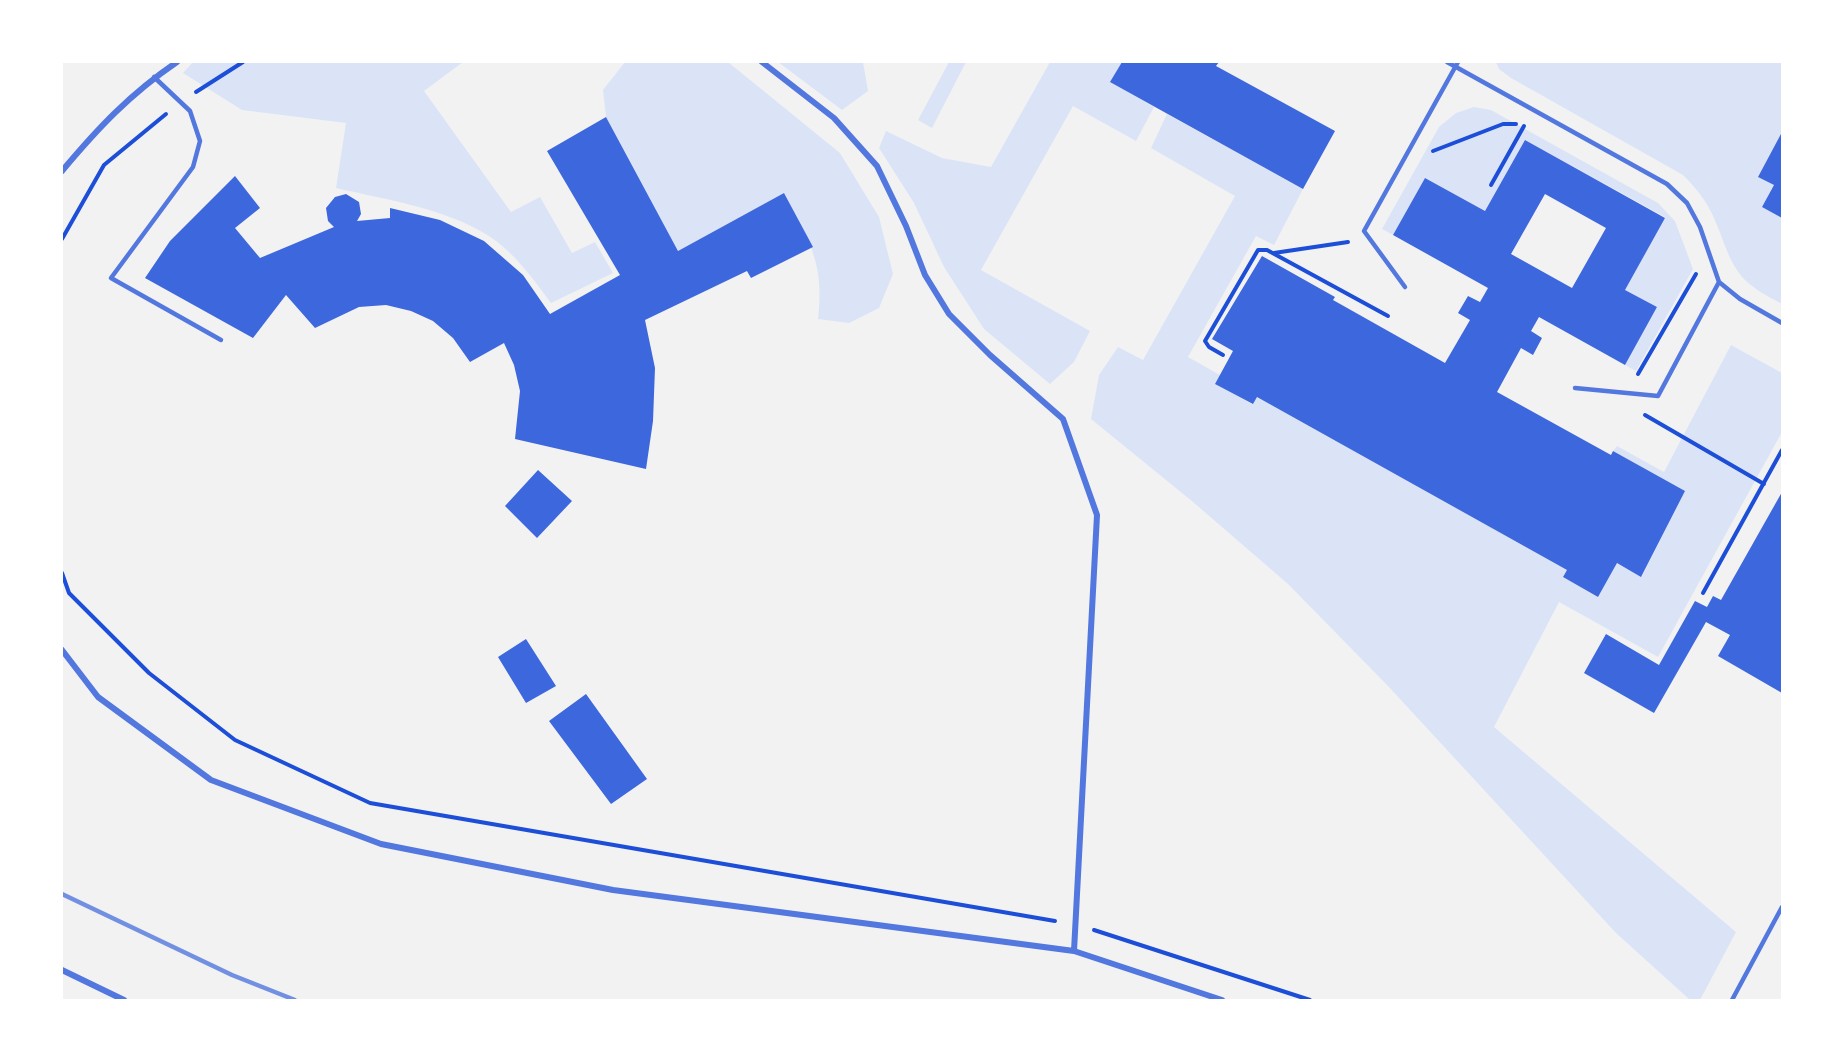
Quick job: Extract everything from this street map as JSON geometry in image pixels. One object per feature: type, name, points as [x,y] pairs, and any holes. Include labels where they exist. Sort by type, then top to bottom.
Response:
[{"type":"street","points":[[62,171],[105,119],[154,77],[177,62]]},
{"type":"street","points":[[762,62],[834,118],[877,166],[906,226],[925,275],[949,314],[990,355],[1063,418],[1067,429],[1097,515],[1074,951]]},
{"type":"street","points":[[62,650],[98,697],[211,780],[381,844],[613,890],[1074,951],[1222,1000]]},
{"type":"street","points":[[62,970],[124,1000]]},
{"type":"lane","points":[[1447,62],[1457,64],[1667,184],[1687,203],[1700,226],[1719,282],[1740,300],[1782,323]]},
{"type":"lane","points":[[1405,287],[1365,231],[1457,64]]},
{"type":"lane","points":[[154,77],[190,111],[200,141],[193,167],[111,278],[221,340]]},
{"type":"lane","points":[[1575,388],[1658,396],[1719,282]]},
{"type":"lane","points":[[1732,1000],[1782,907]]},
{"type":"path","points":[[62,239],[104,165],[181,102],[243,62]]},
{"type":"path","points":[[1426,153],[1503,124],[1526,123],[1491,185]]},
{"type":"path","points":[[1274,253],[1370,238]]},
{"type":"path","points":[[1223,356],[1205,342],[1258,250],[1274,253],[1388,316]]},
{"type":"path","points":[[1603,391],[1640,373],[1696,274],[1697,265]]},
{"type":"path","points":[[1643,414],[1764,484]]},
{"type":"path","points":[[1703,593],[1782,450]]},
{"type":"path","points":[[62,573],[69,593],[149,673],[235,740],[370,803],[1076,925],[1310,1000]]},
{"type":"shaded area","points":[[193,62],[463,62],[424,91],[511,212],[540,197],[572,253],[595,242],[613,273],[551,303],[507,250],[472,226],[415,206],[336,188],[346,123],[242,110],[183,73]]},
{"type":"shaded area","points":[[625,62],[728,62],[840,153],[879,217],[893,274],[879,308],[849,323],[818,319],[820,300],[817,267],[808,239],[784,193],[678,251],[606,117],[603,90]]},
{"type":"shaded area","points":[[778,62],[863,62],[868,91],[842,110]]},
{"type":"shaded area","points":[[949,62],[966,62],[932,128],[918,120]]},
{"type":"shaded area","points":[[1050,62],[1122,62],[1111,82],[1154,107],[1136,141],[1073,106],[981,270],[1090,331],[1074,362],[1050,384],[984,329],[944,267],[914,203],[879,148],[886,131],[942,158],[991,167]]},
{"type":"shaded area","points":[[1496,62],[1782,62],[1782,132],[1758,177],[1774,185],[1762,207],[1782,218],[1782,304],[1753,287],[1738,272],[1707,205],[1683,175],[1511,78],[1499,69]]},
{"type":"shaded area","points":[[1474,107],[1491,110],[1658,203],[1675,221],[1693,269],[1636,371],[1625,365],[1657,307],[1625,290],[1665,217],[1525,140],[1485,211],[1425,178],[1393,235],[1382,229],[1439,127],[1456,113]]},
{"type":"shaded area","points":[[1167,114],[1303,189],[1274,245],[1256,236],[1188,357],[1220,375],[1216,384],[1252,404],[1257,397],[1567,570],[1563,577],[1598,597],[1617,563],[1642,576],[1684,492],[1613,451],[1617,446],[1664,472],[1731,345],[1782,373],[1782,432],[1658,657],[1559,602],[1494,727],[1736,932],[1700,1000],[1690,1000],[1616,933],[1388,686],[1288,584],[1193,502],[1091,419],[1099,375],[1118,347],[1143,360],[1235,196],[1151,148]]},
{"type":"building","points":[[1122,62],[1219,62],[1216,66],[1335,131],[1303,189],[1110,82]]},
{"type":"building","points":[[606,117],[678,251],[784,193],[813,247],[751,278],[747,271],[645,320],[655,368],[653,421],[646,469],[515,439],[520,391],[514,365],[504,343],[470,362],[453,338],[433,321],[411,311],[386,305],[359,307],[315,328],[286,295],[253,338],[145,278],[170,241],[235,176],[260,208],[235,228],[260,258],[334,227],[328,221],[326,208],[335,197],[346,194],[359,202],[361,214],[357,221],[390,218],[390,208],[440,220],[484,241],[523,275],[550,314],[620,275],[547,151]]},
{"type":"building","points":[[1782,132],[1782,218],[1762,207],[1774,185],[1758,177]]},
{"type":"building","points":[[1525,140],[1665,218],[1625,290],[1657,307],[1625,365],[1539,317],[1531,331],[1542,338],[1533,355],[1521,348],[1497,392],[1611,455],[1613,451],[1685,491],[1641,577],[1617,563],[1598,597],[1563,577],[1567,570],[1257,397],[1253,404],[1215,384],[1233,351],[1212,339],[1262,256],[1335,297],[1333,300],[1445,363],[1470,320],[1458,313],[1468,296],[1480,302],[1488,288],[1393,235],[1425,178],[1485,211]],"holes":[[[1545,194],[1606,228],[1572,288],[1511,254]]]},
{"type":"building","points":[[538,470],[572,501],[537,538],[505,506]]},
{"type":"building","points":[[1782,492],[1782,693],[1718,656],[1730,635],[1706,622],[1654,713],[1584,673],[1606,634],[1659,665],[1695,601],[1707,607],[1713,596],[1721,600]]},
{"type":"building","points":[[526,639],[556,686],[526,703],[498,657]]},
{"type":"building","points":[[586,694],[647,779],[611,804],[549,721]]},
{"type":"railway","points":[[62,894],[232,975],[295,1000]]}]
